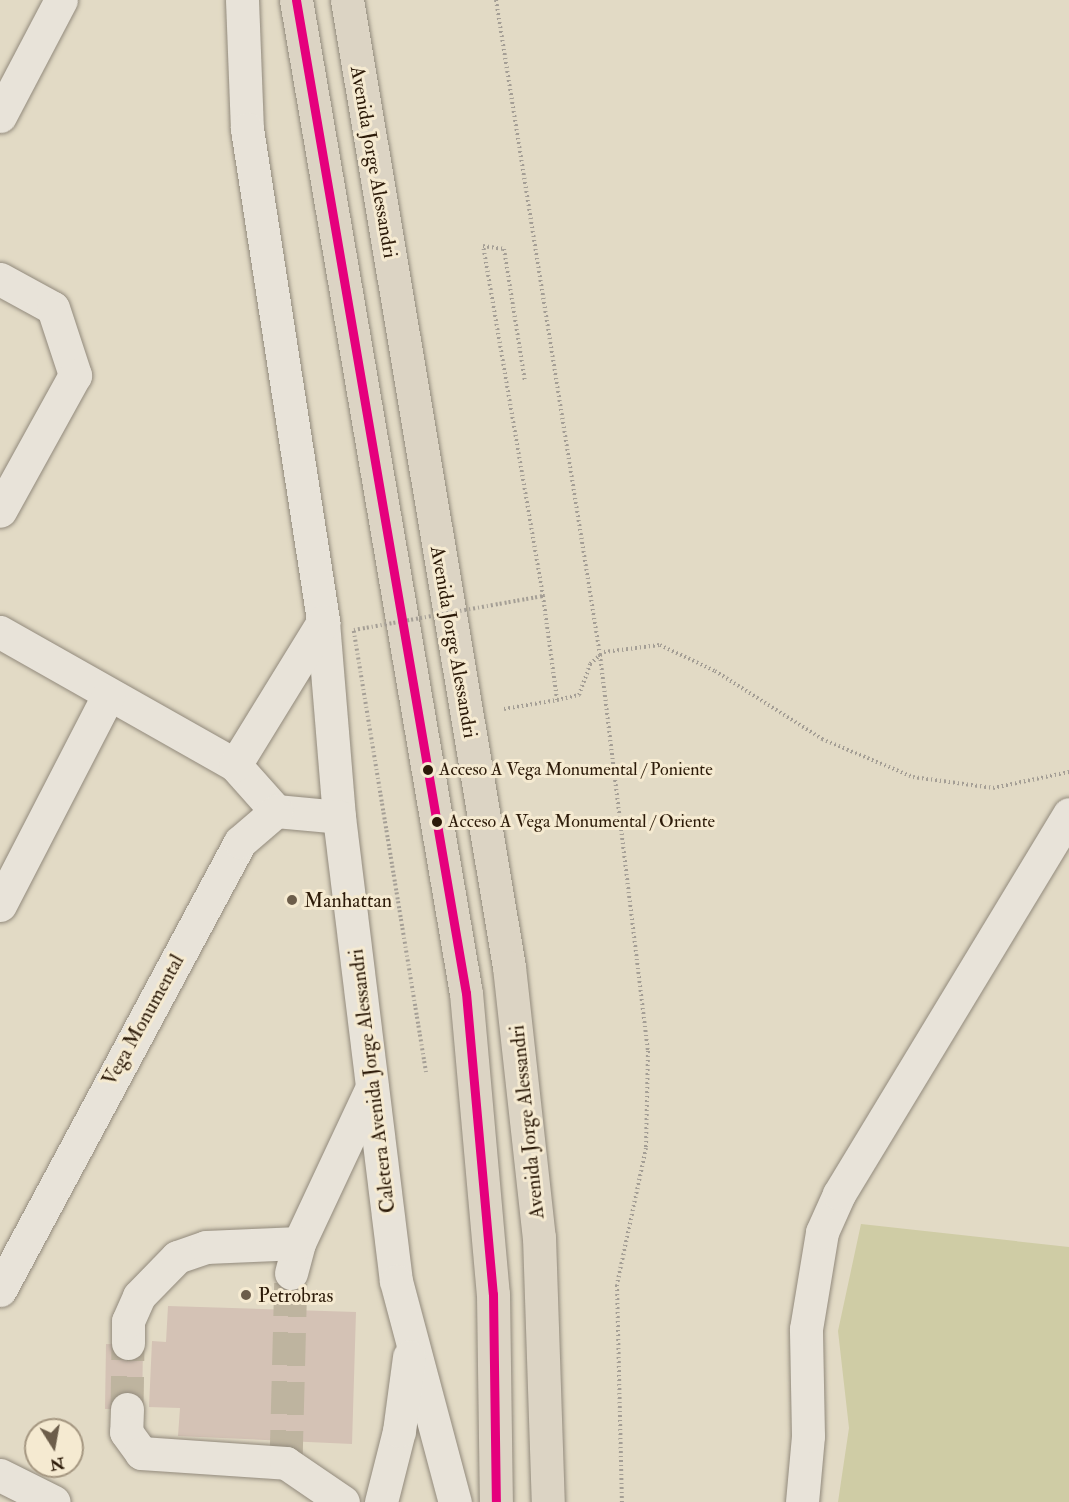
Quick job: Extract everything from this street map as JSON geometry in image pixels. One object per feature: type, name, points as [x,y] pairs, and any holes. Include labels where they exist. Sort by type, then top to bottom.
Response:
[{"type":"highway","points":[[296,0],[467,1004],[492,1283],[496,1502]]},
{"type":"highway","name":"Avenida Jorge Alessandri","points":[[346,0],[467,715],[526,1099],[542,1283],[548,1502]]},
{"type":"street","points":[[0,116],[61,0]]},
{"type":"street","name":"Caletera Avenida Jorge Alessandri","points":[[242,0],[247,129],[322,622],[339,817],[396,1281],[455,1502]]},
{"type":"street","points":[[0,279],[53,308],[75,375],[0,511]]},
{"type":"street","points":[[235,765],[322,622]]},
{"type":"street","points":[[0,632],[235,765],[276,811],[339,817]]},
{"type":"street","points":[[0,905],[109,694]]},
{"type":"street","name":"Vega Monumental","points":[[0,1290],[12,1234],[240,842],[276,811]]},
{"type":"street","points":[[802,1502],[808,1436],[806,1329],[822,1232],[1069,814]]},
{"type":"street","points":[[128,1343],[128,1321],[139,1296],[177,1257],[206,1247],[295,1258],[372,1087]]},
{"type":"street","points":[[381,1502],[399,1431],[411,1344]]},
{"type":"street","points":[[127,1409],[126,1432],[141,1454],[286,1463],[344,1502]]},
{"type":"street","points":[[0,1475],[54,1502]]},
{"type":"path","points":[[496,0],[600,655],[651,1099],[646,1148],[617,1285],[622,1502]]},
{"type":"path","points":[[525,381],[504,249],[483,246],[543,596],[556,700]]},
{"type":"path","points":[[426,1072],[354,630],[543,596]]},
{"type":"path","points":[[467,715],[579,695],[590,664],[600,655],[660,645],[715,671],[822,739],[913,777],[993,788],[1069,772]]},
{"type":"shaded area","points":[[861,1224],[1069,1247],[1069,1502],[838,1502],[849,1428],[838,1331]]},
{"type":"building","points":[[168,1306],[356,1312],[352,1444],[178,1436],[180,1408],[149,1407],[152,1341],[166,1342]]},
{"type":"building","points":[[106,1344],[143,1345],[142,1409],[105,1409]]},
{"type":"tunnel","points":[[286,1463],[291,1273]]},
{"type":"tunnel","points":[[127,1409],[128,1343]]},
{"type":"transit line","points":[[296,0],[466,993],[493,1294],[496,1502]]},
{"type":"place","name":"Acceso A Vega Monumental / Poniente","points":[[428,770]]},
{"type":"place","name":"Acceso A Vega Monumental / Oriente","points":[[437,822]]},
{"type":"place","name":"Manhattan","points":[[292,900]]},
{"type":"place","name":"Petrobras","points":[[246,1295]]}]
